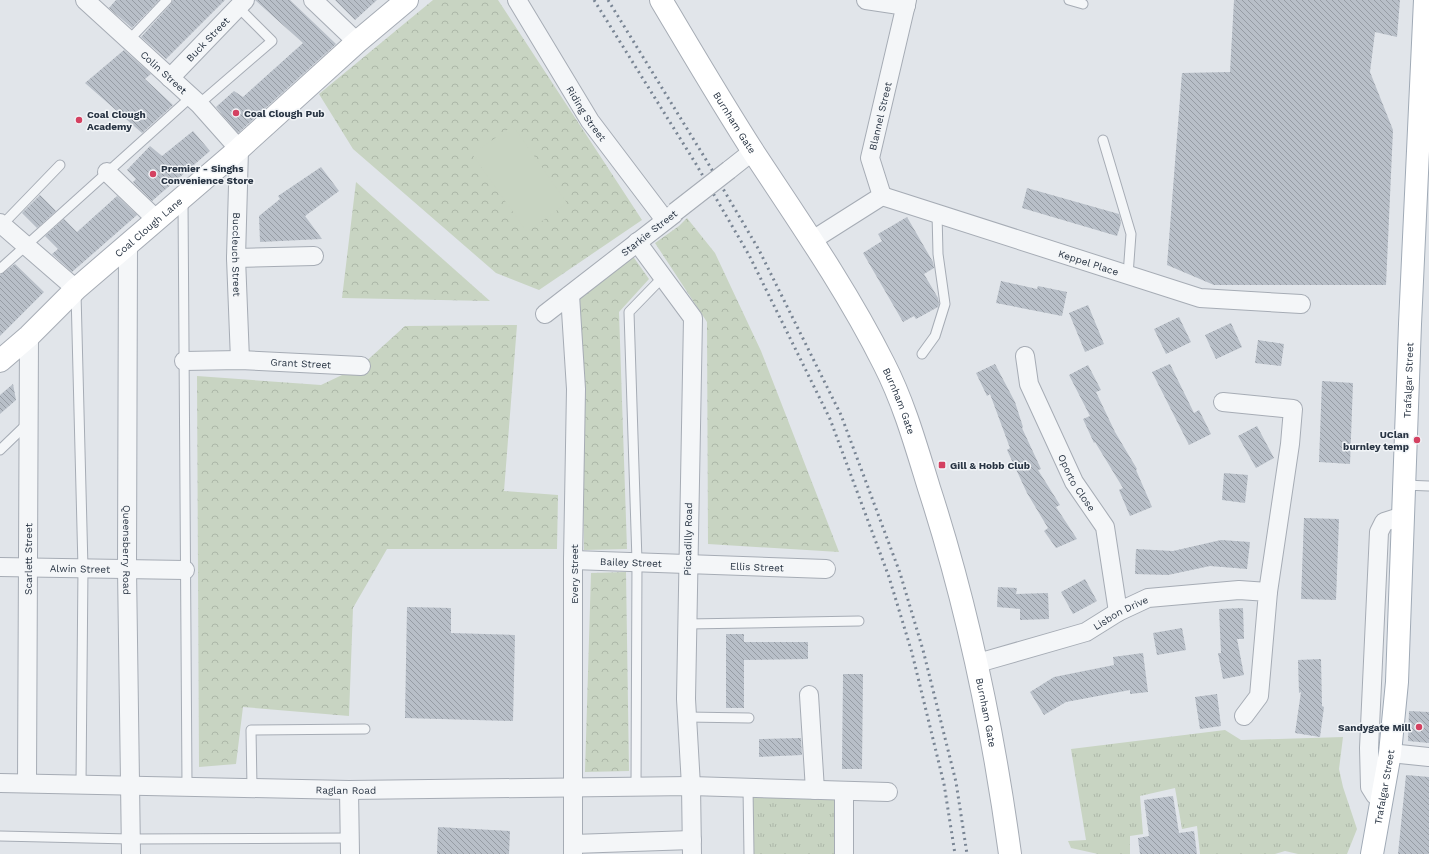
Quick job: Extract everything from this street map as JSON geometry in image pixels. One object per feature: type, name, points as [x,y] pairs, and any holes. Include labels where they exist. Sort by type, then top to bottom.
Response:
[{"type":"main road","name":"Coal Clough Lane","points":[[0,360],[29,336],[76,289],[239,148],[356,42],[407,0]]},
{"type":"main road","name":"Burnham Gate","points":[[661,0],[753,151],[812,241],[855,311],[885,366],[909,426],[944,534],[978,663],[1000,781],[1010,854]]},
{"type":"main road","name":"Trafalgar Street","points":[[1372,854],[1390,753],[1397,682],[1425,0]]},
{"type":"street","points":[[314,0],[356,42]]},
{"type":"street","name":"Riding Street","points":[[517,0],[590,121],[670,216]]},
{"type":"street","points":[[866,0],[907,3]]},
{"type":"street","name":"Colin Street","points":[[89,1],[195,101],[239,148]]},
{"type":"street","name":"Blannel Street","points":[[882,196],[870,158],[907,3]]},
{"type":"street","name":"Buck Street","points":[[170,78],[241,4]]},
{"type":"street","name":"Buccleuch Street","points":[[239,148],[236,258],[240,360]]},
{"type":"street","name":"Starkie Street","points":[[545,314],[753,151]]},
{"type":"street","points":[[107,172],[157,220]]},
{"type":"street","points":[[812,241],[882,196]]},
{"type":"street","name":"Keppel Place","points":[[882,196],[1200,298],[1301,304]]},
{"type":"street","points":[[1,224],[76,289]]},
{"type":"street","name":"Piccadilly Road","points":[[637,242],[693,318],[687,624],[692,847]]},
{"type":"street","name":"Queensberry Road","points":[[128,245],[127,569],[130,846]]},
{"type":"street","points":[[236,258],[314,256]]},
{"type":"street","name":"Every Street","points":[[570,295],[576,389],[573,560],[573,849]]},
{"type":"street","name":"Scarlett Street","points":[[27,783],[29,336]]},
{"type":"street","name":"Oporto Close","points":[[1025,356],[1029,384],[1074,482],[1105,527],[1118,612]]},
{"type":"street","name":"Grant Street","points":[[184,361],[240,360],[360,366]]},
{"type":"street","points":[[1223,402],[1293,409],[1290,444],[1268,592],[1259,696],[1244,716]]},
{"type":"street","points":[[1381,799],[1375,795],[1370,787],[1369,748],[1379,532],[1384,522],[1403,516]]},
{"type":"street","name":"Bailey Street","points":[[573,560],[688,562]]},
{"type":"street","name":"Ellis Street","points":[[688,562],[826,569]]},
{"type":"street","name":"Alwin Street","points":[[0,567],[185,570]]},
{"type":"street","name":"Lisbon Drive","points":[[978,663],[1086,632],[1118,612],[1148,598],[1239,590],[1268,592]]},
{"type":"street","points":[[809,694],[815,790]]},
{"type":"street","points":[[1390,753],[1429,757]]},
{"type":"street","name":"Raglan Road","points":[[0,783],[187,785],[348,790],[691,786],[888,792]]},
{"type":"street","points":[[348,790],[350,846]]},
{"type":"street","points":[[844,791],[844,854]]},
{"type":"street","points":[[573,849],[692,847]]},
{"type":"lane","points":[[129,40],[167,0]]},
{"type":"lane","points":[[1068,0],[1083,4]]},
{"type":"lane","points":[[0,269],[107,172],[272,41],[241,4]]},
{"type":"lane","points":[[1103,140],[1131,234],[1128,275]]},
{"type":"lane","points":[[1,224],[60,165]]},
{"type":"lane","points":[[183,197],[187,785]]},
{"type":"lane","points":[[922,354],[935,336],[945,304],[938,254],[937,214]]},
{"type":"lane","points":[[636,787],[637,561],[629,312],[663,277]]},
{"type":"lane","points":[[76,289],[83,568],[81,783]]},
{"type":"lane","points":[[0,450],[29,422]]},
{"type":"lane","points":[[1404,485],[1429,486]]},
{"type":"lane","points":[[687,624],[858,621]]},
{"type":"lane","points":[[688,717],[749,718]]},
{"type":"lane","points":[[252,787],[251,730],[365,729]]},
{"type":"lane","points":[[748,788],[749,854]]},
{"type":"lane","points":[[0,836],[130,846],[350,846]]},
{"type":"green space","points":[[433,0],[498,0],[642,220],[539,290],[496,273],[353,149],[319,94]]},
{"type":"green space","points":[[513,126],[567,203],[527,232],[472,154]]},
{"type":"green space","points":[[356,182],[490,301],[342,298]]},
{"type":"green space","points":[[687,218],[715,253],[761,351],[839,552],[708,544],[707,322],[655,243],[679,226]]},
{"type":"green space","points":[[632,255],[649,279],[619,312],[627,549],[584,550],[580,298]]},
{"type":"green space","points":[[517,325],[504,491],[558,495],[557,549],[387,549],[353,608],[349,716],[243,707],[236,764],[199,767],[197,376],[321,385],[361,366],[405,326]]},
{"type":"green space","points":[[626,572],[629,771],[585,772],[591,573]]},
{"type":"green space","points":[[1225,730],[1241,740],[1343,737],[1339,769],[1343,787],[1357,829],[1347,854],[1298,854],[1285,851],[1275,854],[1200,854],[1197,826],[1182,829],[1175,788],[1140,796],[1143,834],[1130,836],[1130,854],[1098,854],[1071,848],[1068,841],[1086,840],[1071,749]]},
{"type":"green space","points":[[753,794],[841,794],[841,854],[753,854]]},
{"type":"building","points":[[116,0],[159,0],[132,28],[109,8]]},
{"type":"building","points":[[173,0],[225,0],[166,59],[141,37]]},
{"type":"building","points":[[255,0],[290,0],[336,44],[238,133],[216,107],[234,91],[243,97],[303,43]]},
{"type":"building","points":[[335,0],[377,0],[355,20]]},
{"type":"building","points":[[1234,0],[1400,0],[1397,37],[1375,32],[1370,72],[1393,130],[1386,285],[1214,285],[1167,265],[1182,73],[1230,72]]},
{"type":"building","points":[[124,50],[151,74],[145,79],[173,105],[142,133],[85,83]]},
{"type":"building","points":[[193,131],[210,151],[152,201],[133,182],[136,179],[127,170],[150,146],[162,156]]},
{"type":"building","points":[[321,167],[339,191],[305,216],[322,239],[260,242],[259,216],[280,199],[278,196]]},
{"type":"building","points":[[1027,188],[1119,214],[1121,223],[1117,236],[1022,208]]},
{"type":"building","points":[[40,195],[56,211],[37,228],[22,213]]},
{"type":"building","points":[[117,196],[137,215],[72,272],[52,254],[58,249],[45,236],[64,219],[77,232]]},
{"type":"building","points":[[907,217],[933,262],[934,268],[924,274],[938,298],[939,304],[938,307],[916,319],[914,316],[903,322],[863,253],[882,241],[878,234]]},
{"type":"building","points":[[15,264],[44,292],[0,336],[0,275]]},
{"type":"building","points":[[1001,281],[1037,289],[1038,286],[1067,292],[1062,316],[996,303]]},
{"type":"building","points":[[1088,305],[1104,344],[1085,352],[1069,313]]},
{"type":"building","points":[[1179,317],[1191,342],[1166,354],[1154,329]]},
{"type":"building","points":[[1231,323],[1242,347],[1216,359],[1205,335]]},
{"type":"building","points":[[1258,340],[1284,344],[1281,366],[1255,363]]},
{"type":"building","points":[[995,364],[1015,402],[1023,427],[1022,428],[1041,469],[1038,470],[1060,505],[1056,507],[1077,539],[1056,548],[1044,531],[1048,528],[1027,493],[1007,450],[1010,448],[990,394],[987,396],[976,373]]},
{"type":"building","points":[[1170,364],[1194,413],[1199,410],[1211,434],[1189,445],[1152,372]]},
{"type":"building","points":[[1088,365],[1101,390],[1096,392],[1115,432],[1137,469],[1136,470],[1152,507],[1130,516],[1119,490],[1123,488],[1095,442],[1094,443],[1083,419],[1090,416],[1069,375]]},
{"type":"building","points":[[1322,381],[1353,383],[1350,464],[1319,462]]},
{"type":"building","points":[[13,384],[16,400],[0,414],[0,395]]},
{"type":"building","points":[[1257,426],[1274,458],[1256,468],[1238,436]]},
{"type":"building","points":[[1224,473],[1248,475],[1245,503],[1222,500]]},
{"type":"building","points":[[1304,518],[1339,519],[1336,600],[1301,599]]},
{"type":"building","points":[[1221,540],[1250,542],[1247,569],[1210,566],[1168,575],[1135,574],[1136,549],[1173,551]]},
{"type":"building","points":[[1085,579],[1097,601],[1073,614],[1061,592]]},
{"type":"building","points":[[998,587],[1017,588],[1016,594],[1048,593],[1049,619],[1020,620],[1020,609],[997,607]]},
{"type":"building","points":[[407,607],[451,608],[451,633],[515,635],[513,721],[405,718]]},
{"type":"building","points":[[1243,608],[1244,639],[1237,639],[1244,675],[1223,679],[1218,653],[1221,653],[1219,609]]},
{"type":"building","points":[[1182,628],[1186,650],[1157,655],[1153,633]]},
{"type":"building","points":[[726,634],[744,634],[744,642],[808,642],[808,659],[744,660],[744,708],[726,708]]},
{"type":"building","points":[[1143,653],[1148,692],[1130,694],[1130,690],[1066,702],[1044,715],[1030,692],[1054,677],[1114,665],[1113,657]]},
{"type":"building","points":[[1321,659],[1322,706],[1324,707],[1320,737],[1295,733],[1301,692],[1299,693],[1298,660]]},
{"type":"building","points":[[843,674],[863,674],[862,769],[842,769]]},
{"type":"building","points":[[1217,694],[1221,726],[1200,729],[1195,697]]},
{"type":"building","name":"Sandygate Mill","points":[[1409,711],[1429,712],[1429,743],[1408,741]]},
{"type":"building","points":[[801,738],[802,755],[759,757],[759,739]]},
{"type":"building","points":[[1406,775],[1429,777],[1429,854],[1398,854]]},
{"type":"building","points":[[1173,796],[1179,833],[1194,831],[1197,854],[1140,854],[1138,838],[1149,836],[1144,800]]},
{"type":"building","points":[[438,827],[510,831],[509,854],[437,854]]},
{"type":"railway","points":[[594,0],[696,164],[749,255],[830,419],[889,577],[912,653],[944,784],[955,854]]},
{"type":"railway","points":[[608,0],[705,158],[759,250],[841,415],[900,573],[923,650],[956,782],[967,854]]},
{"type":"place","name":"Coal Clough Pub","points":[[236,113]]},
{"type":"place","name":"Coal Clough Academy","points":[[79,120]]},
{"type":"place","name":"Premier - Singhs Convenience Store","points":[[153,174]]},
{"type":"place","name":"UClan burnley temp","points":[[1417,440]]},
{"type":"place","name":"Gill & Hobb Club","points":[[942,465]]},
{"type":"place","name":"Sandygate Mill","points":[[1419,727]]}]
